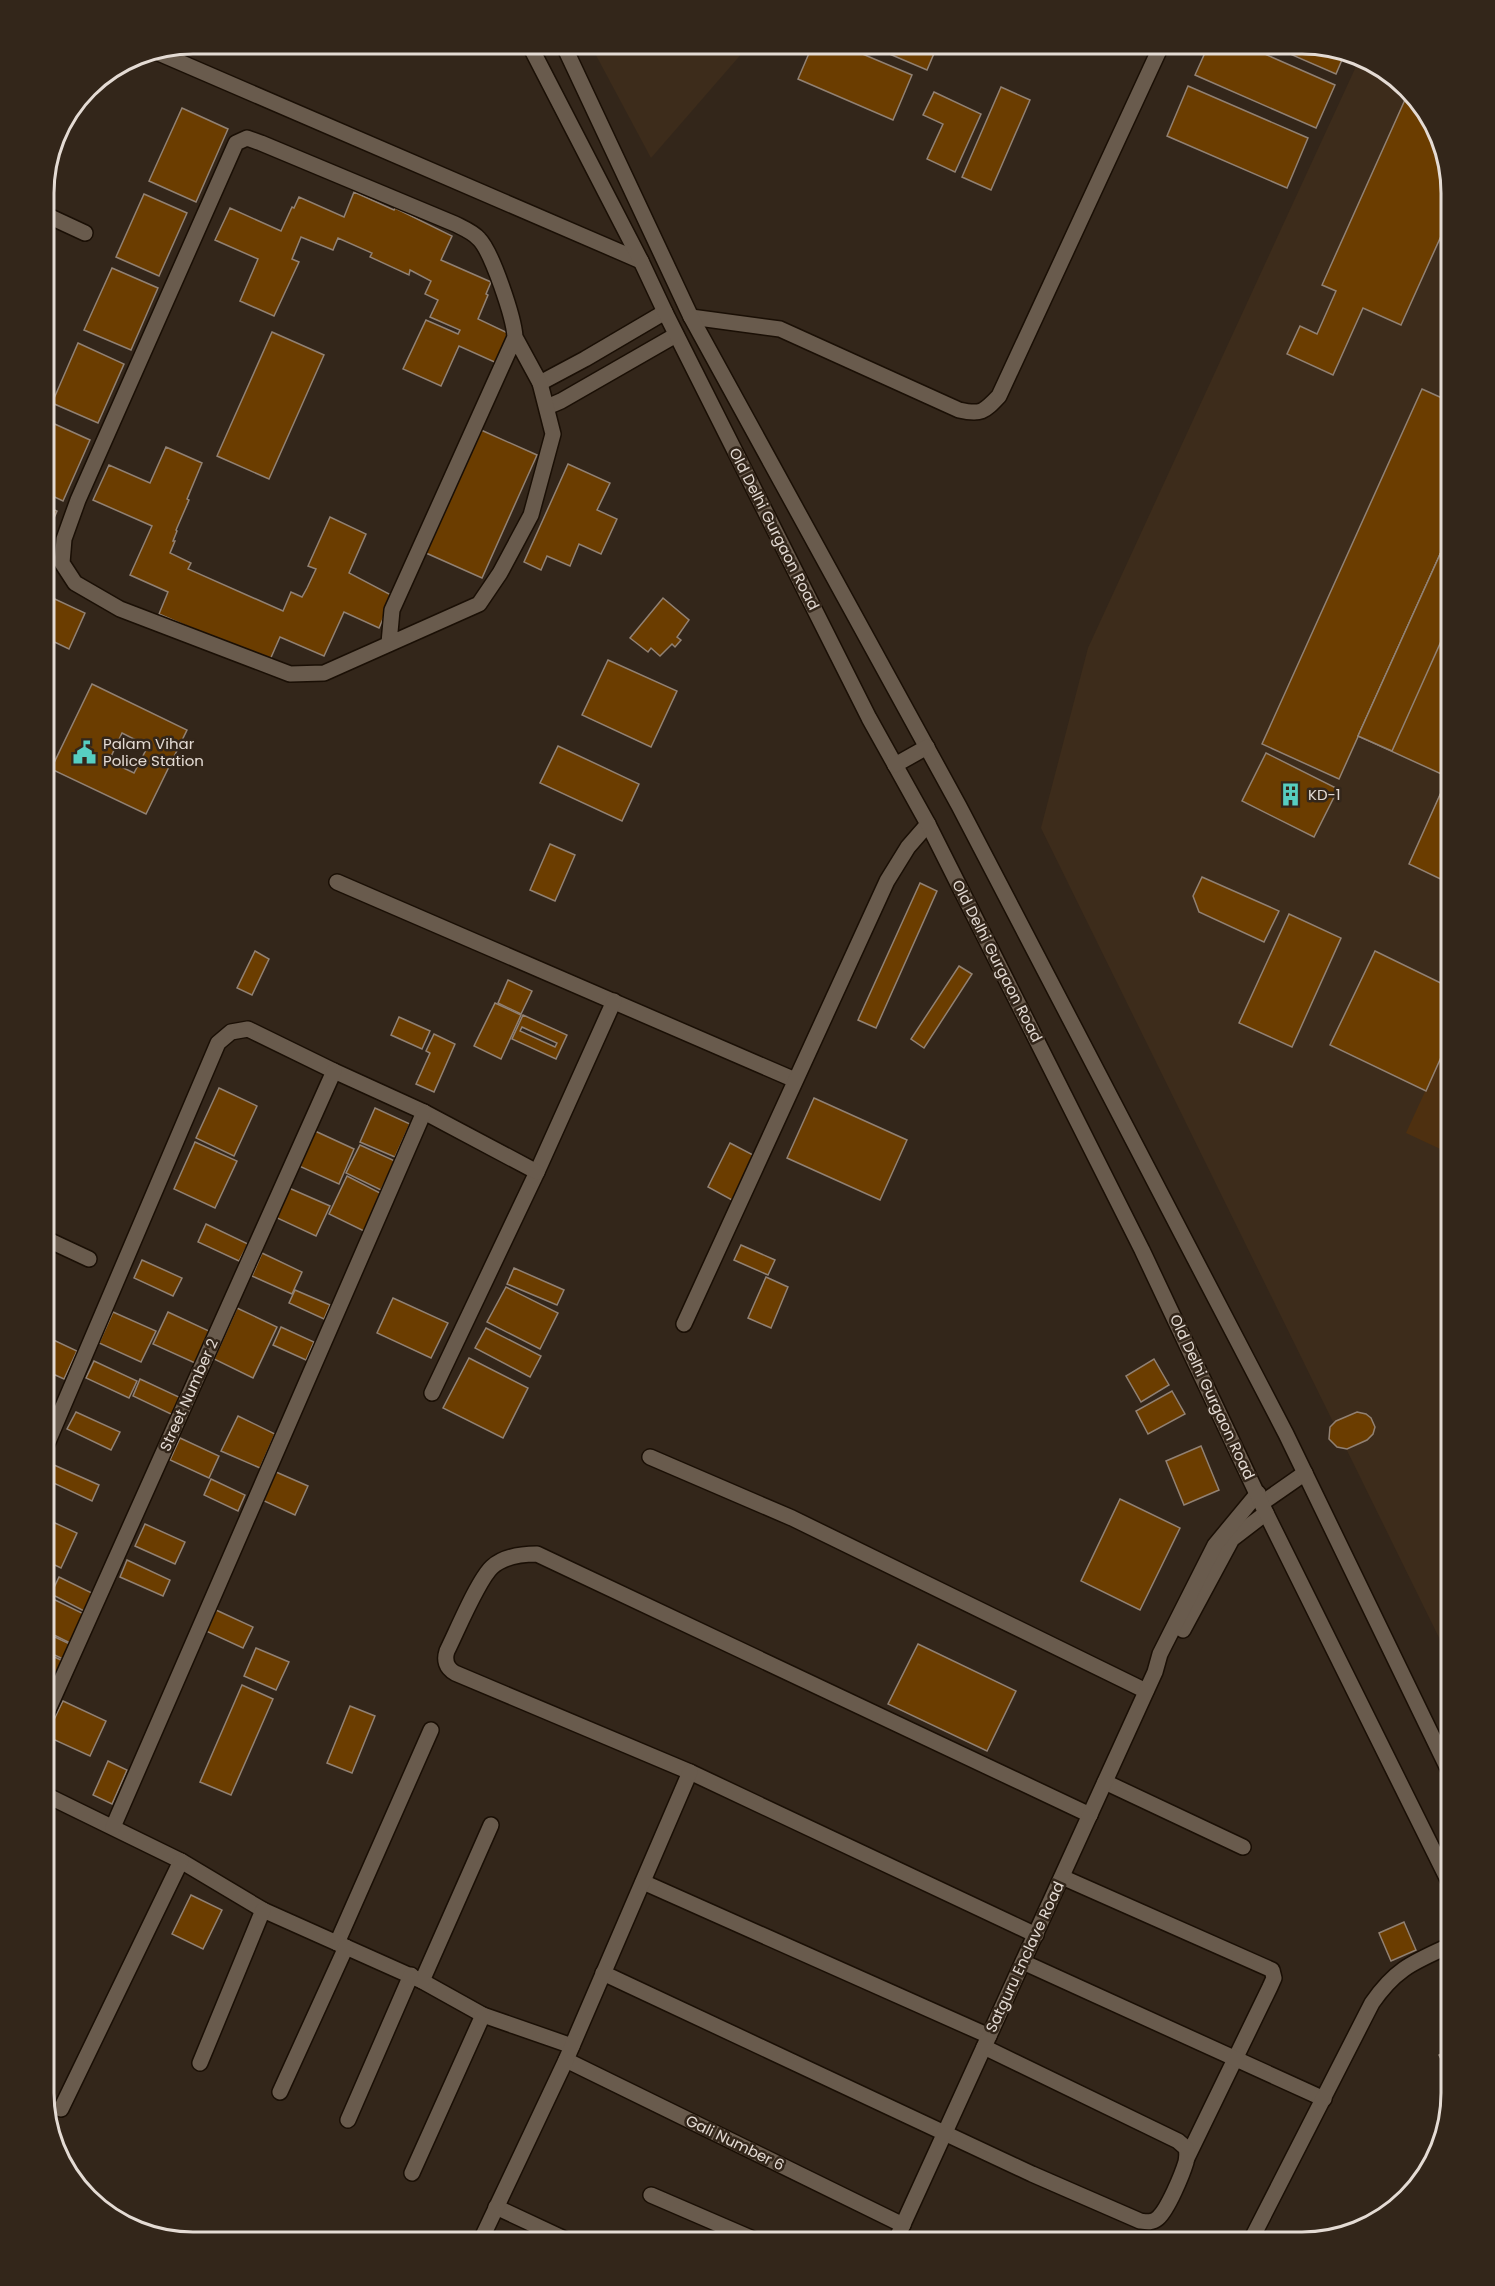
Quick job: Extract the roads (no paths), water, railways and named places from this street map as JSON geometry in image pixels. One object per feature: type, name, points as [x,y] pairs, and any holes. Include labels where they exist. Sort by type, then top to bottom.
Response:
[{"type":"street","name":"Old Delhi Gurgaon Road","points":[[534,54],[641,261],[869,718],[928,824],[1142,1250],[1262,1503],[1441,1864]]},
{"type":"street","name":"Old Delhi Gurgaon Road","points":[[568,54],[691,317],[927,747],[1247,1359],[1441,1751]]},
{"type":"street","points":[[691,317],[780,329],[959,410],[975,414],[987,409],[999,396],[1157,54]]},
{"type":"street","points":[[167,57],[641,261]]},
{"type":"street","points":[[247,138],[454,224],[480,239],[487,250],[513,316],[515,337],[540,382],[553,434],[531,515],[500,573],[479,604],[324,673],[291,674],[120,609],[75,583],[62,563],[64,539],[78,500],[236,143],[247,138]]},
{"type":"street","points":[[54,219],[84,233]]},
{"type":"street","points":[[540,382],[585,359],[665,312]]},
{"type":"street","points":[[547,406],[561,401],[676,335]]},
{"type":"street","points":[[389,643],[392,610],[515,337]]},
{"type":"street","points":[[895,765],[927,747]]},
{"type":"street","points":[[684,1324],[895,864],[928,824]]},
{"type":"street","points":[[337,882],[795,1080]]},
{"type":"street","points":[[432,1393],[537,1172],[614,1002]]},
{"type":"street","points":[[54,1428],[218,1043],[231,1032],[248,1029],[424,1112],[537,1172]]},
{"type":"street","name":"Street Number 2","points":[[54,1697],[334,1071]]},
{"type":"street","points":[[113,1827],[424,1112]]},
{"type":"street","points":[[54,1243],[89,1259]]},
{"type":"street","points":[[650,1457],[792,1518],[1146,1691]]},
{"type":"street","points":[[1262,1503],[1305,1473]]},
{"type":"street","name":"Satguru Enclave Road","points":[[1155,1672],[1168,1660],[1232,1539],[1262,1503]]},
{"type":"street","name":"Satguru Enclave Road","points":[[900,2232],[1155,1672],[1160,1654],[1215,1545],[1262,1503]]},
{"type":"street","points":[[1036,1935],[690,1772],[449,1670],[445,1658],[447,1651],[484,1578],[493,1566],[519,1554],[537,1554],[1090,1815]]},
{"type":"street","points":[[280,2092],[431,1730]]},
{"type":"street","points":[[485,2232],[569,2053],[690,1772]]},
{"type":"street","points":[[1105,1782],[1243,1847]]},
{"type":"street","name":"Gali Number 6","points":[[54,1799],[181,1861],[263,1910],[416,1978],[483,2015],[569,2053],[903,2225]]},
{"type":"street","points":[[348,2120],[491,1825]]},
{"type":"street","points":[[61,2109],[181,1861]]},
{"type":"street","points":[[603,1973],[945,2133],[1140,2221],[1150,2222],[1158,2218],[1164,2210],[1270,1987],[1274,1978],[1272,1970],[1062,1877]]},
{"type":"street","points":[[642,1882],[987,2042],[1178,2141],[1186,2148],[1187,2159]]},
{"type":"street","points":[[200,2063],[263,1910]]},
{"type":"street","points":[[1255,2232],[1372,2003],[1383,1986],[1407,1965],[1441,1950]]},
{"type":"street","points":[[1023,1962],[1324,2099]]},
{"type":"street","points":[[411,2173],[483,2015]]},
{"type":"street","points":[[651,2195],[737,2232]]},
{"type":"street","points":[[496,2207],[550,2232]]},
{"type":"place","name":"Palam Vihar Police Station","points":[[85,753]]},
{"type":"place","name":"KD-1","points":[[1290,795]]}]
